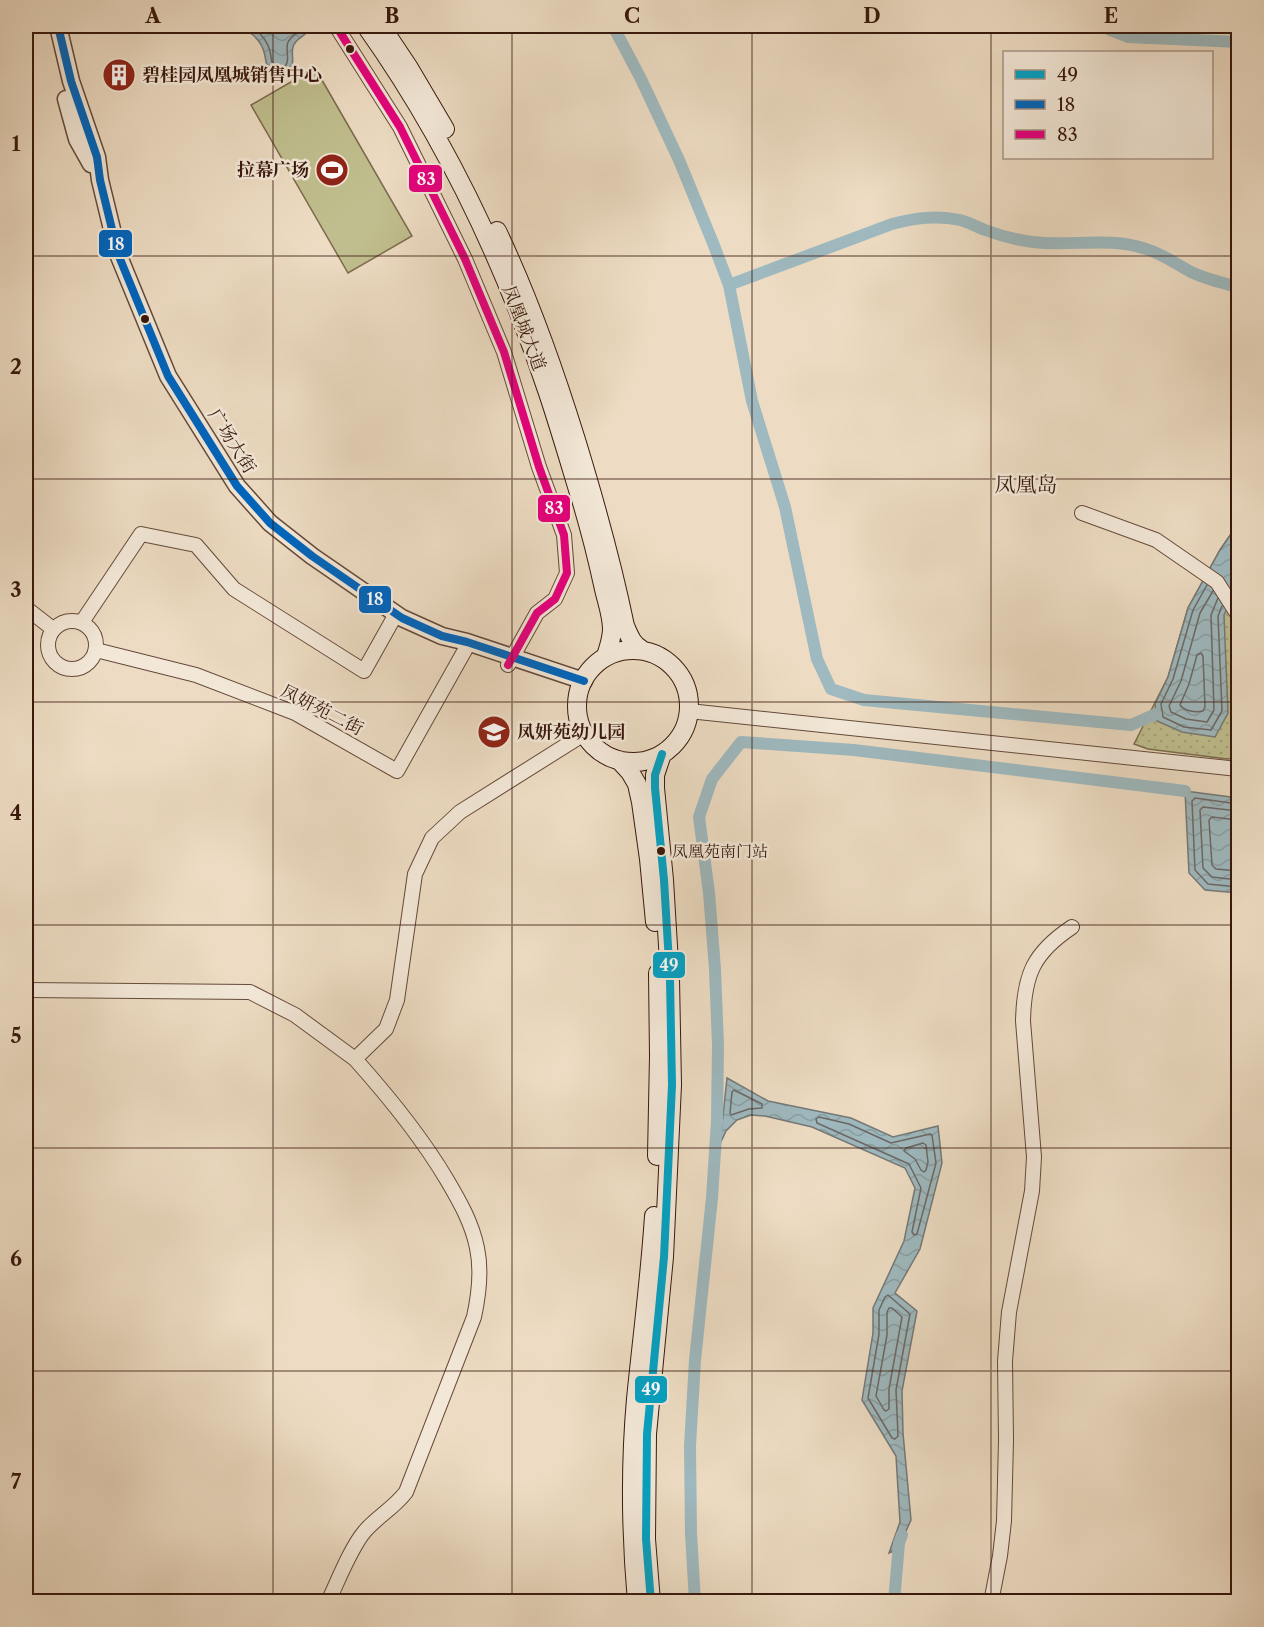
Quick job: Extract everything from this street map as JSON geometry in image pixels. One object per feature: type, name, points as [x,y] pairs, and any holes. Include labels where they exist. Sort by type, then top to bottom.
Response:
[{"type":"main road","name":"凤凰城大道","points":[[366,26],[404,82],[451,164],[502,271],[528,337],[586,515],[602,577],[612,630],[606,656]]},
{"type":"main road","name":"凤凰城大道","points":[[381,26],[433,106],[468,171],[515,270],[537,323],[592,491],[615,576],[625,626],[630,638],[641,649]]},
{"type":"main road","points":[[627,649],[641,649],[668,661],[682,678],[689,711],[678,740],[662,754],[641,762],[619,760],[599,751],[584,734],[577,712],[581,685],[590,670],[606,656],[627,649]]},
{"type":"main road","points":[[651,1602],[646,1539],[647,1434],[664,1257],[672,1085],[670,979],[655,788],[655,775],[662,754]]},
{"type":"main road","points":[[619,760],[637,784],[641,802],[655,924],[658,985],[654,1218],[633,1455],[637,1602]]},
{"type":"street","name":"广场大街","points":[[47,26],[77,139],[100,180]]},
{"type":"street","name":"广场大街","points":[[58,26],[71,81],[97,157],[100,180],[118,254],[168,376],[237,486],[270,523],[312,556],[396,614],[442,636],[467,642],[510,661]]},
{"type":"street","points":[[336,26],[400,127],[468,265],[504,352],[538,467],[564,535],[567,573],[555,598],[537,613],[510,661]]},
{"type":"street","points":[[1082,513],[1156,540],[1217,582],[1239,615]]},
{"type":"street","points":[[82,622],[141,534],[196,545],[234,589],[364,671],[396,614]]},
{"type":"street","points":[[26,608],[53,629]]},
{"type":"street","points":[[66,621],[82,622],[94,634],[96,650],[93,657],[81,668],[65,668],[58,665],[48,652],[49,636],[53,629],[66,621]]},
{"type":"street","name":"广场大街","points":[[442,636],[451,645],[465,650],[510,661],[581,685]]},
{"type":"street","name":"凤妍苑二街","points":[[96,650],[196,675],[295,713],[397,771],[465,650]]},
{"type":"street","points":[[689,711],[1239,769]]},
{"type":"street","points":[[355,1059],[386,1029],[397,1000],[415,874],[432,838],[460,812],[584,734]]},
{"type":"street","points":[[991,1602],[1004,1521],[1005,1361],[1009,1312],[1033,1179],[1034,1157],[1023,1021],[1024,999],[1029,977],[1036,961],[1046,947],[1072,927]]},
{"type":"street","points":[[26,990],[250,992],[296,1015],[355,1059],[420,1138],[461,1203],[470,1222],[477,1248],[479,1283],[474,1317],[406,1492],[398,1503],[374,1521],[363,1533],[328,1602]]},
{"type":"shaded area","name":"拉幕广场","points":[[315,68],[412,236],[348,273],[251,105]]},
{"type":"shaded area","points":[[1238,524],[1238,758],[1227,759],[1148,749],[1134,744],[1168,677],[1188,608],[1220,550]]},
{"type":"water","points":[[233,26],[310,26],[309,30],[294,43],[293,63],[290,68],[285,73],[279,74],[273,72],[266,63],[258,40],[244,30]]},
{"type":"water","points":[[1238,524],[1238,587],[1224,615],[1228,713],[1215,737],[1182,732],[1157,721],[1155,704],[1168,677],[1188,608],[1220,550]]},
{"type":"water","points":[[1185,791],[1238,798],[1238,893],[1205,890],[1189,873]]},
{"type":"water","points":[[727,1078],[768,1101],[851,1118],[893,1137],[938,1126],[942,1163],[920,1249],[895,1293],[917,1311],[902,1391],[903,1433],[911,1520],[898,1549],[889,1553],[900,1522],[896,1456],[862,1400],[873,1333],[873,1308],[904,1241],[915,1188],[905,1168],[812,1127],[765,1116],[751,1115],[737,1120],[726,1131],[720,1144]]},
{"type":"waterway","points":[[613,26],[679,160],[729,285],[752,401],[785,507],[817,659],[831,689],[864,700],[1131,725],[1156,714]]},
{"type":"waterway","points":[[1104,26],[1128,37],[1238,42]]},
{"type":"waterway","points":[[729,285],[892,224],[934,217],[960,220],[997,234],[1033,242],[1104,242],[1132,245],[1158,254],[1191,272],[1238,287]]},
{"type":"waterway","points":[[695,1602],[690,1446],[695,1360],[712,1198],[717,1121],[718,1045],[709,893],[699,817],[712,779],[741,742],[854,750],[1185,791]]},
{"type":"waterway","points":[[894,1602],[899,1543],[902,1535]]},
{"type":"transit line","name":"18","points":[[58,26],[71,81],[97,157],[100,180],[118,254],[168,376],[237,486],[270,523],[312,556],[402,618],[442,636],[467,642],[584,681]]},
{"type":"transit line","name":"83","points":[[336,26],[400,127],[465,259],[504,352],[539,467],[564,535],[567,573],[555,599],[537,613],[508,665]]},
{"type":"transit line","name":"49","points":[[651,1602],[646,1539],[647,1434],[664,1257],[672,1085],[670,979],[655,788],[655,775],[662,754]]},
{"type":"place","name":"碧桂园凤凰城销售中心","points":[[119,75]]},
{"type":"place","name":"拉幕广场","points":[[332,170]]},
{"type":"place","name":"凤妍苑幼儿园","points":[[494,732]]},
{"type":"place","name":"凤凰苑南门站","points":[[661,851]]},
{"type":"district","name":"凤凰岛","points":[[1026,485]]}]
